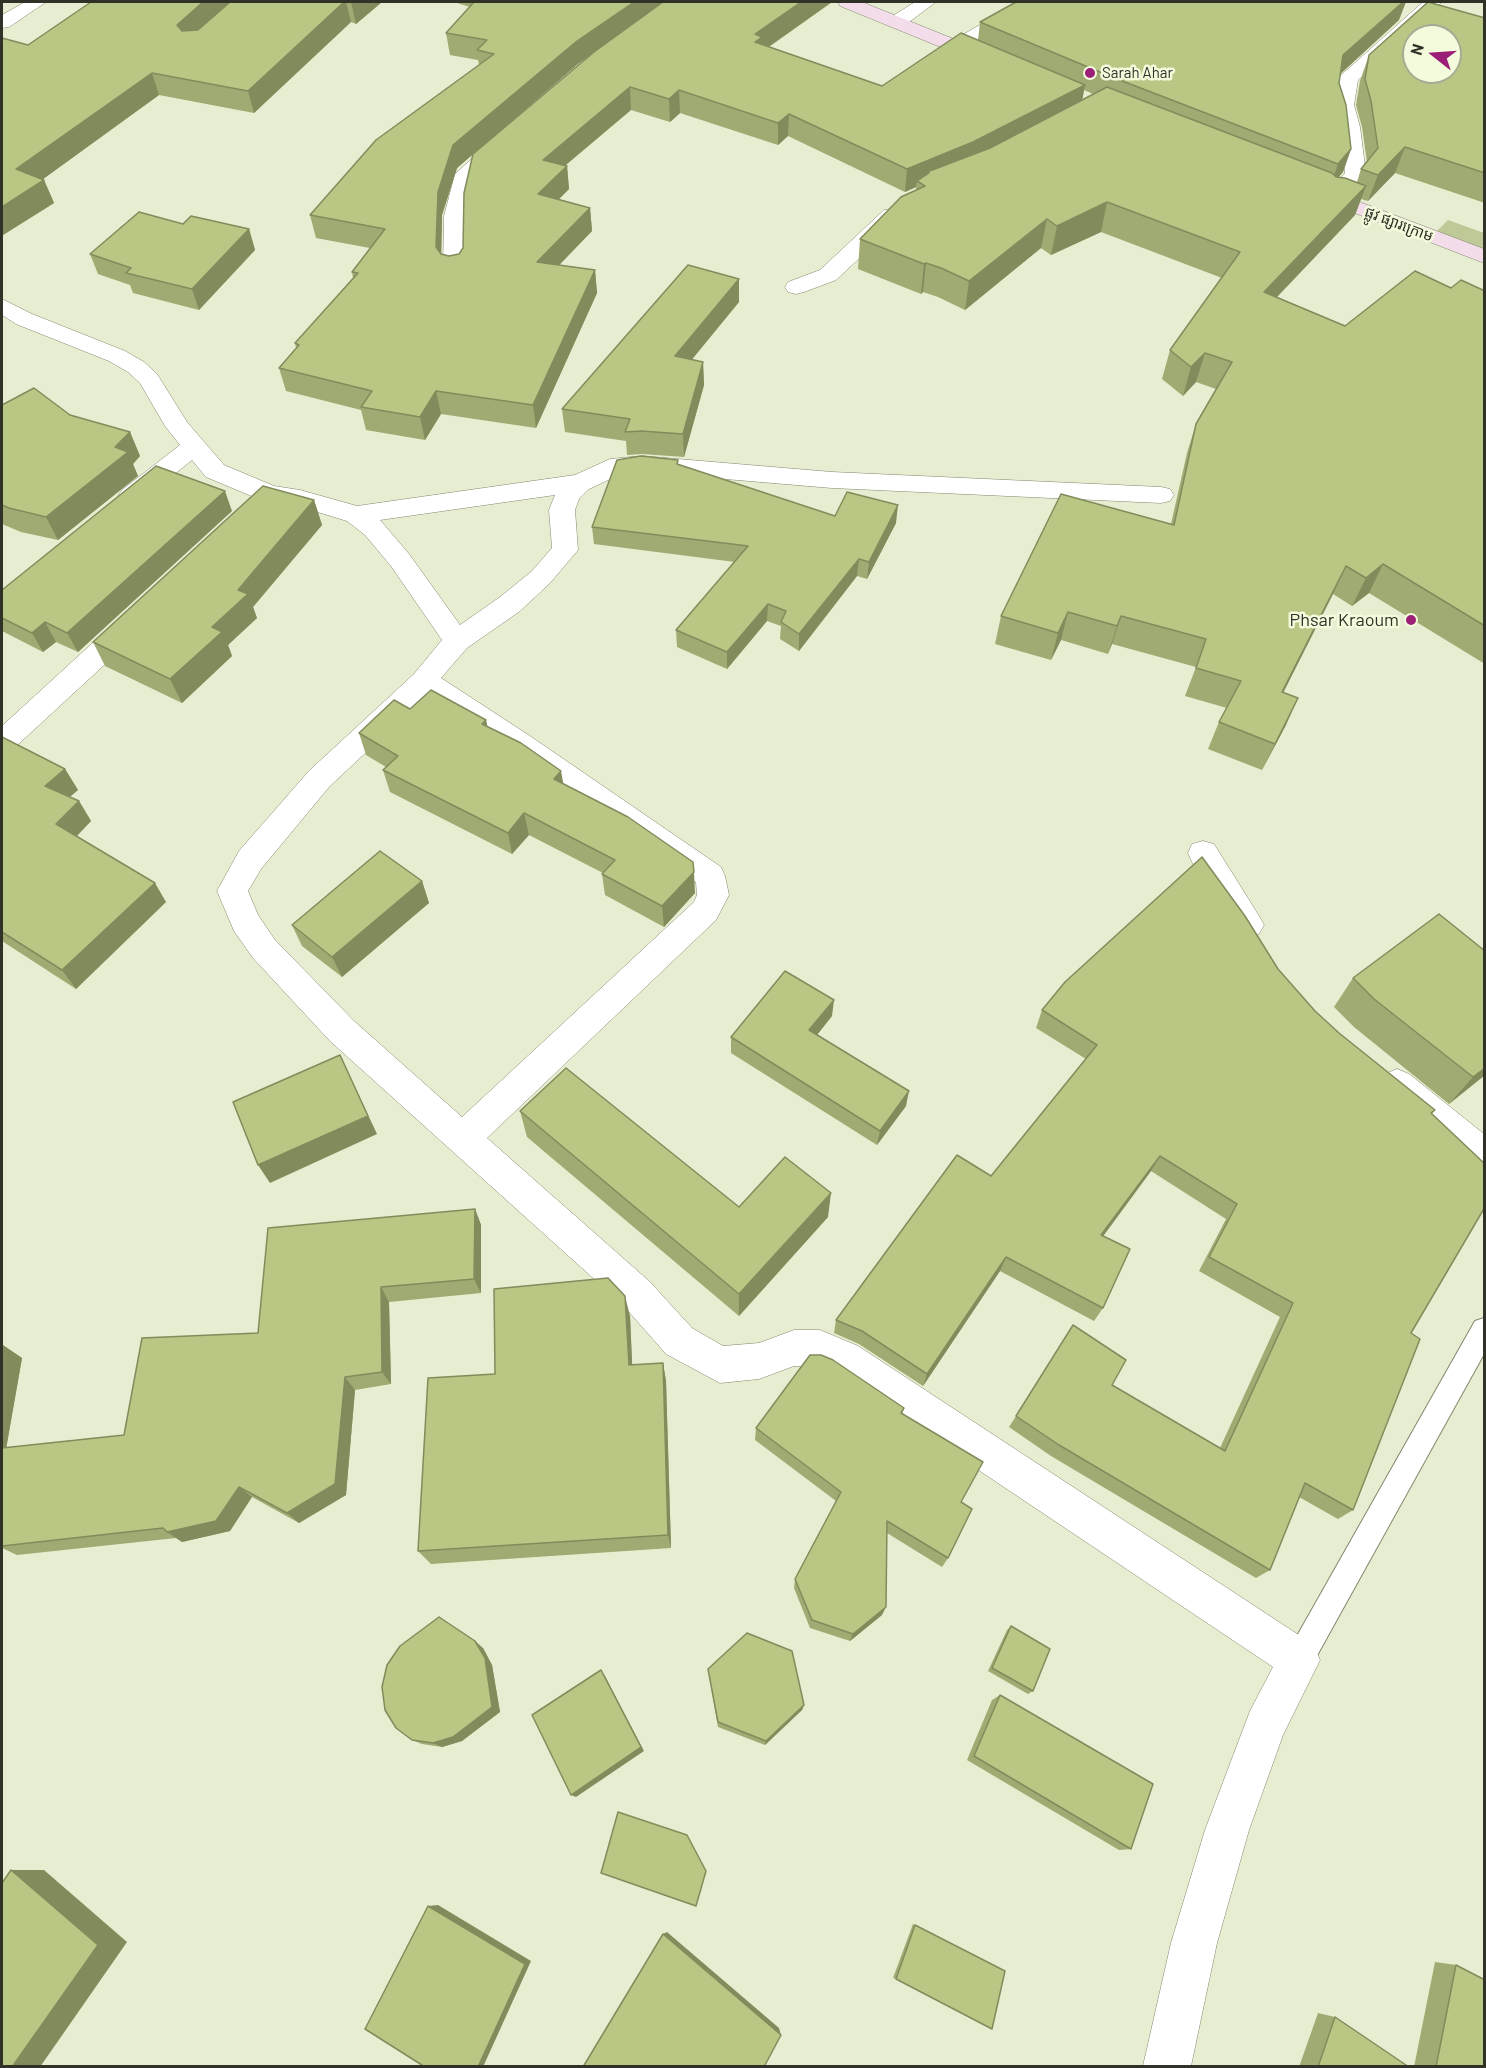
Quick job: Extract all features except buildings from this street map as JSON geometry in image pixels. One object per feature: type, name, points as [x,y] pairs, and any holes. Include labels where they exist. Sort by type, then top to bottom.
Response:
[{"type":"main road","points":[[847,2],[1012,69]]},
{"type":"main road","name":"ផ្លូវ ផ្សារក្រោម","points":[[1300,186],[1485,257]]},
{"type":"street","points":[[2,23],[37,2]]},
{"type":"street","points":[[897,21],[927,2]]},
{"type":"street","points":[[957,46],[1032,2]]},
{"type":"street","points":[[1334,199],[1356,174],[1350,127],[1344,105],[1348,78],[1433,2]]},
{"type":"street","points":[[454,270],[455,216],[465,174],[514,131]]},
{"type":"street","points":[[796,287],[828,275],[907,202]]},
{"type":"street","points":[[2,306],[24,319],[117,356],[136,368],[149,379],[177,426],[215,471],[262,502],[300,498],[356,516],[374,529],[400,560],[458,641]]},
{"type":"street","points":[[111,513],[194,446]]},
{"type":"street","points":[[356,516],[580,483],[619,465],[642,464],[832,480],[1161,495]]},
{"type":"street","points":[[580,483],[567,496],[561,510],[565,550],[525,591],[458,641],[440,658],[424,681],[319,779],[250,860],[232,891],[245,922],[264,950],[342,1030],[636,1293],[678,1341],[720,1365],[759,1361],[794,1348],[820,1348],[845,1359],[1299,1660],[1265,1726],[1227,1830],[1194,1943],[1167,2067]]},
{"type":"street","points":[[2,742],[153,604]]},
{"type":"street","points":[[424,681],[520,744],[710,876],[713,895],[705,911],[463,1138]]},
{"type":"street","points":[[1203,853],[1262,948]]},
{"type":"street","points":[[1376,1068],[1485,1155]]},
{"type":"lane","points":[[1299,1660],[1485,1330]]},
{"type":"green space","points":[[1448,220],[1484,233],[1484,252],[1435,233]]},
{"type":"place","name":"Sarah Ahar","points":[[1090,73]]},
{"type":"place","name":"Phsar Kraoum","points":[[1411,620]]}]
